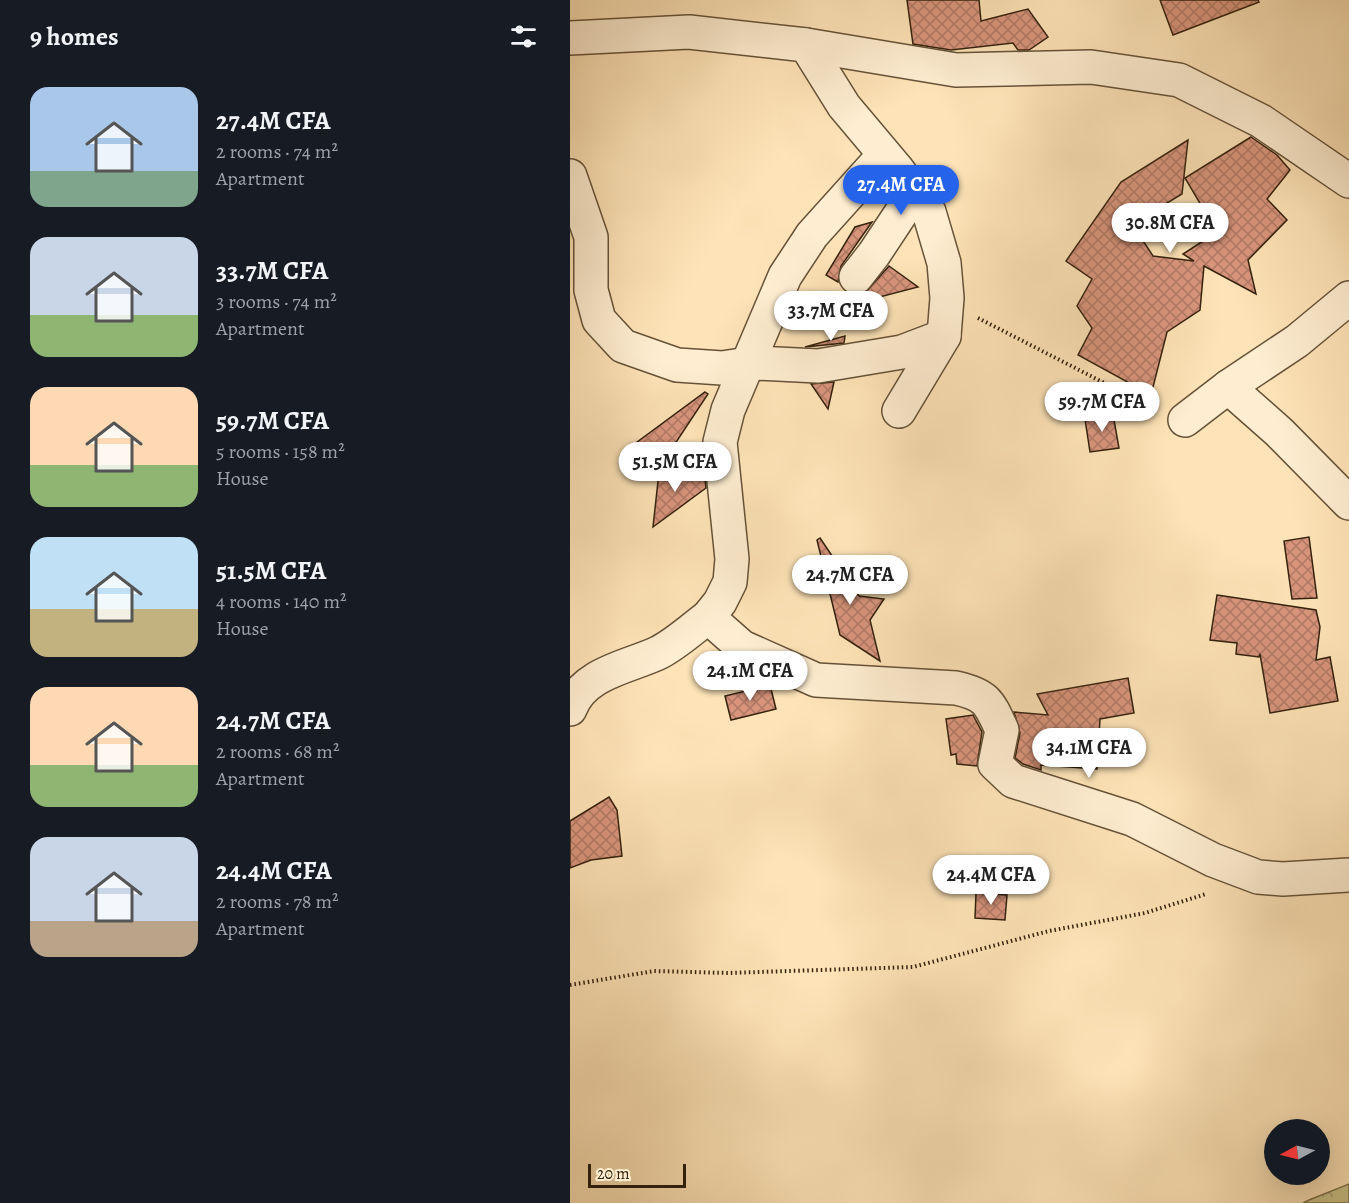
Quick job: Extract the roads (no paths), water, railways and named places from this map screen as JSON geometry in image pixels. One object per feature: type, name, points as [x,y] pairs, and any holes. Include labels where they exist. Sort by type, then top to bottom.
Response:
[{"type":"street","points":[[570,38],[688,32],[806,45],[956,70],[1091,67],[1179,80],[1261,121],[1349,181]]},
{"type":"street","points":[[806,45],[844,106],[929,212],[944,263],[946,298],[944,336],[899,411]]},
{"type":"street","points":[[570,710],[582,689],[607,672],[660,652],[708,617],[720,602],[730,582],[732,559],[720,442],[728,410],[785,276],[812,235],[884,155]]},
{"type":"street","points":[[570,176],[591,237],[591,290],[599,320],[623,346],[677,364],[722,368],[747,364],[818,366],[873,359],[902,352],[944,336]]},
{"type":"street","points":[[856,277],[915,192]]},
{"type":"street","points":[[1185,420],[1228,387],[1297,341],[1349,298]]},
{"type":"street","points":[[1228,387],[1279,432],[1349,503]]},
{"type":"street","points":[[708,617],[742,647],[816,680],[956,688],[976,693],[985,698],[1002,730],[996,764],[1013,781],[1132,819],[1213,860],[1258,877],[1282,879],[1349,875]]}]
